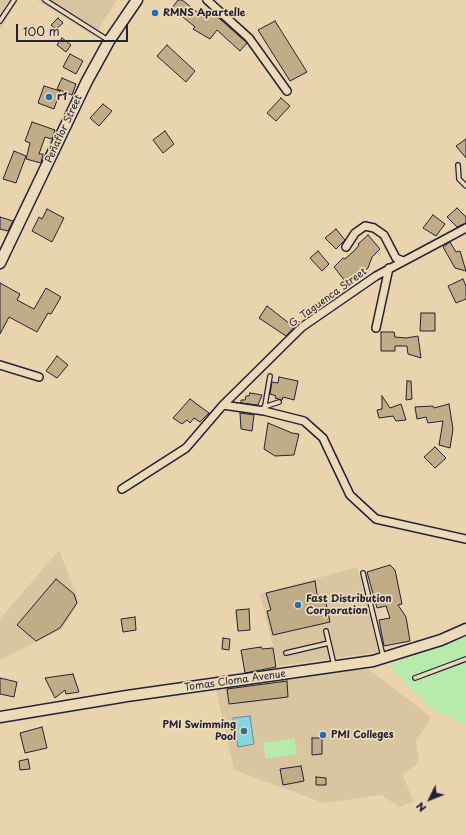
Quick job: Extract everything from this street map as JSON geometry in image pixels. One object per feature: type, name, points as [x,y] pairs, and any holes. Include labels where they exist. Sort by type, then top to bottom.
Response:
[{"type":"main road","name":"Peñaflor Street","points":[[0,263],[87,81],[109,41],[137,0]]},
{"type":"main road","name":"Tomas Cloma Avenue","points":[[0,717],[127,696],[335,666],[384,657],[441,640],[466,629]]},
{"type":"street","points":[[207,0],[249,38],[288,91]]},
{"type":"street","points":[[346,247],[355,233],[365,226],[374,228],[384,235],[396,258],[403,261]]},
{"type":"street","name":"G. Taguenca Street","points":[[122,489],[186,448],[223,405],[302,327],[369,280],[466,228]]},
{"type":"street","points":[[376,328],[389,268]]},
{"type":"street","points":[[0,365],[39,377]]},
{"type":"street","points":[[223,405],[264,409],[304,421],[323,438],[350,495],[376,519],[466,540]]},
{"type":"lane","points":[[0,21],[14,0]]},
{"type":"lane","points":[[45,0],[109,41]]},
{"type":"lane","points":[[458,165],[459,179],[466,186]]},
{"type":"lane","points":[[264,409],[270,376]]},
{"type":"lane","points":[[264,409],[279,402]]},
{"type":"lane","points":[[363,573],[384,657]]},
{"type":"lane","points":[[326,631],[335,666]]},
{"type":"lane","points":[[286,653],[329,644]]},
{"type":"lane","points":[[415,678],[466,659]]},
{"type":"shaded area","points":[[0,0],[18,0],[0,30]]},
{"type":"shaded area","points":[[37,0],[117,0],[94,36]]},
{"type":"shaded area","points":[[59,550],[79,602],[62,629],[0,660],[0,619]]},
{"type":"shaded area","points":[[357,567],[380,652],[278,666],[260,594]]},
{"type":"shaded area","name":"PMI Colleges","points":[[367,668],[431,717],[416,741],[419,762],[403,774],[413,802],[399,807],[382,795],[324,803],[234,770],[216,689]]},
{"type":"green space","points":[[466,634],[466,725],[432,709],[389,666]]},
{"type":"green space","points":[[294,738],[297,754],[266,759],[263,743]]},
{"type":"water","name":"PMI Swimming Pool","points":[[250,716],[254,744],[238,747],[233,718]]},
{"type":"building","points":[[178,0],[182,0],[205,18],[212,12],[247,43],[240,51],[217,30],[210,39],[193,29],[195,27],[172,8]]},
{"type":"building","points":[[58,18],[63,23],[56,29],[51,25]]},
{"type":"building","points":[[275,21],[307,72],[290,81],[258,30]]},
{"type":"building","points":[[62,38],[71,45],[66,52],[57,45]]},
{"type":"building","points":[[167,45],[195,71],[186,82],[157,56]]},
{"type":"building","points":[[70,54],[83,61],[76,74],[63,67]]},
{"type":"building","points":[[62,78],[76,84],[72,95],[57,89]]},
{"type":"building","name":"r1","points":[[44,86],[60,91],[54,109],[38,103]]},
{"type":"building","points":[[281,98],[290,106],[276,121],[267,113]]},
{"type":"building","points":[[103,104],[112,111],[99,126],[90,118]]},
{"type":"building","points":[[32,122],[55,130],[52,139],[45,137],[39,154],[43,154],[41,163],[26,159],[30,143],[25,141]]},
{"type":"building","points":[[165,131],[174,144],[163,153],[153,140]]},
{"type":"building","points":[[466,139],[466,158],[456,146]]},
{"type":"building","points":[[14,151],[26,156],[16,183],[3,179]]},
{"type":"building","points":[[457,208],[466,217],[466,223],[457,227],[447,217]]},
{"type":"building","points":[[47,209],[64,218],[52,242],[32,231],[39,217],[42,219]]},
{"type":"building","points":[[433,215],[445,224],[436,236],[423,228]]},
{"type":"building","points":[[0,217],[13,221],[8,231],[0,229]]},
{"type":"building","points":[[336,229],[345,240],[336,249],[325,238]]},
{"type":"building","points":[[368,235],[380,249],[372,257],[368,268],[362,273],[360,272],[349,286],[334,267],[343,258],[345,259],[354,251],[359,245],[358,244]]},
{"type":"building","points":[[450,242],[456,252],[460,251],[466,271],[455,268],[443,247]]},
{"type":"building","points":[[318,251],[329,264],[322,271],[310,258]]},
{"type":"building","points":[[463,279],[466,286],[466,299],[456,303],[448,286]]},
{"type":"building","points":[[0,283],[20,294],[17,300],[34,309],[46,288],[61,297],[51,314],[48,313],[37,332],[9,317],[0,334]]},
{"type":"building","points":[[267,306],[294,327],[286,336],[259,318]]},
{"type":"building","points":[[421,313],[435,313],[435,331],[420,331]]},
{"type":"building","points":[[381,332],[394,332],[395,337],[406,338],[418,336],[421,358],[408,354],[407,346],[395,346],[395,351],[381,351]]},
{"type":"building","points":[[57,356],[68,365],[57,378],[46,371]]},
{"type":"building","points":[[279,377],[298,381],[294,400],[283,397],[282,400],[275,398],[276,396],[270,394],[272,382],[278,383]]},
{"type":"building","points":[[407,381],[411,381],[412,399],[406,400]]},
{"type":"building","points":[[250,393],[262,395],[258,405],[241,403],[241,400],[245,400],[246,396],[249,396]]},
{"type":"building","points":[[382,396],[390,408],[401,404],[406,420],[396,421],[393,416],[379,418],[377,410],[382,409]]},
{"type":"building","points":[[190,399],[209,413],[200,422],[194,418],[190,423],[187,420],[182,424],[173,418]]},
{"type":"building","points":[[449,404],[453,429],[450,448],[439,445],[443,421],[428,423],[426,417],[417,419],[415,407],[433,406],[434,408]]},
{"type":"building","points":[[240,413],[254,415],[252,431],[241,429]]},
{"type":"building","points":[[268,423],[292,433],[299,434],[294,455],[275,456],[264,449]]},
{"type":"building","points":[[435,447],[446,458],[435,468],[424,457]]},
{"type":"building","points":[[390,565],[395,570],[402,604],[398,605],[406,617],[410,641],[384,646],[379,620],[390,618],[386,606],[377,608],[367,572]]},
{"type":"building","points":[[56,579],[74,594],[77,603],[60,628],[36,641],[17,625]]},
{"type":"building","name":"Fast Distribution Corporation","points":[[315,581],[318,600],[325,599],[330,622],[273,635],[267,611],[271,610],[266,593]]},
{"type":"building","points":[[249,609],[250,630],[238,631],[236,610]]},
{"type":"building","points":[[135,617],[136,630],[123,632],[121,619]]},
{"type":"building","points":[[223,638],[230,639],[229,650],[222,649]]},
{"type":"building","points":[[261,647],[262,649],[273,648],[276,667],[245,673],[241,650]]},
{"type":"building","points":[[73,674],[79,692],[66,694],[65,690],[55,698],[45,678]]},
{"type":"building","points":[[0,678],[17,682],[14,697],[0,694]]},
{"type":"building","points":[[287,681],[288,697],[229,704],[227,689]]},
{"type":"building","points":[[42,727],[47,748],[25,753],[20,733]]},
{"type":"building","points":[[312,738],[322,738],[322,754],[312,755]]},
{"type":"building","points":[[28,759],[30,769],[20,770],[19,761]]},
{"type":"building","points":[[301,766],[304,781],[283,785],[280,769]]},
{"type":"building","points":[[316,777],[326,778],[326,785],[316,785]]},
{"type":"place","name":"RMNS Apartelle","points":[[155,13]]},
{"type":"place","name":"r1","points":[[49,97]]},
{"type":"place","name":"Fast Distribution Corporation","points":[[298,605]]},
{"type":"place","name":"PMI Swimming Pool","points":[[244,731]]},
{"type":"place","name":"PMI Colleges","points":[[323,735]]}]
